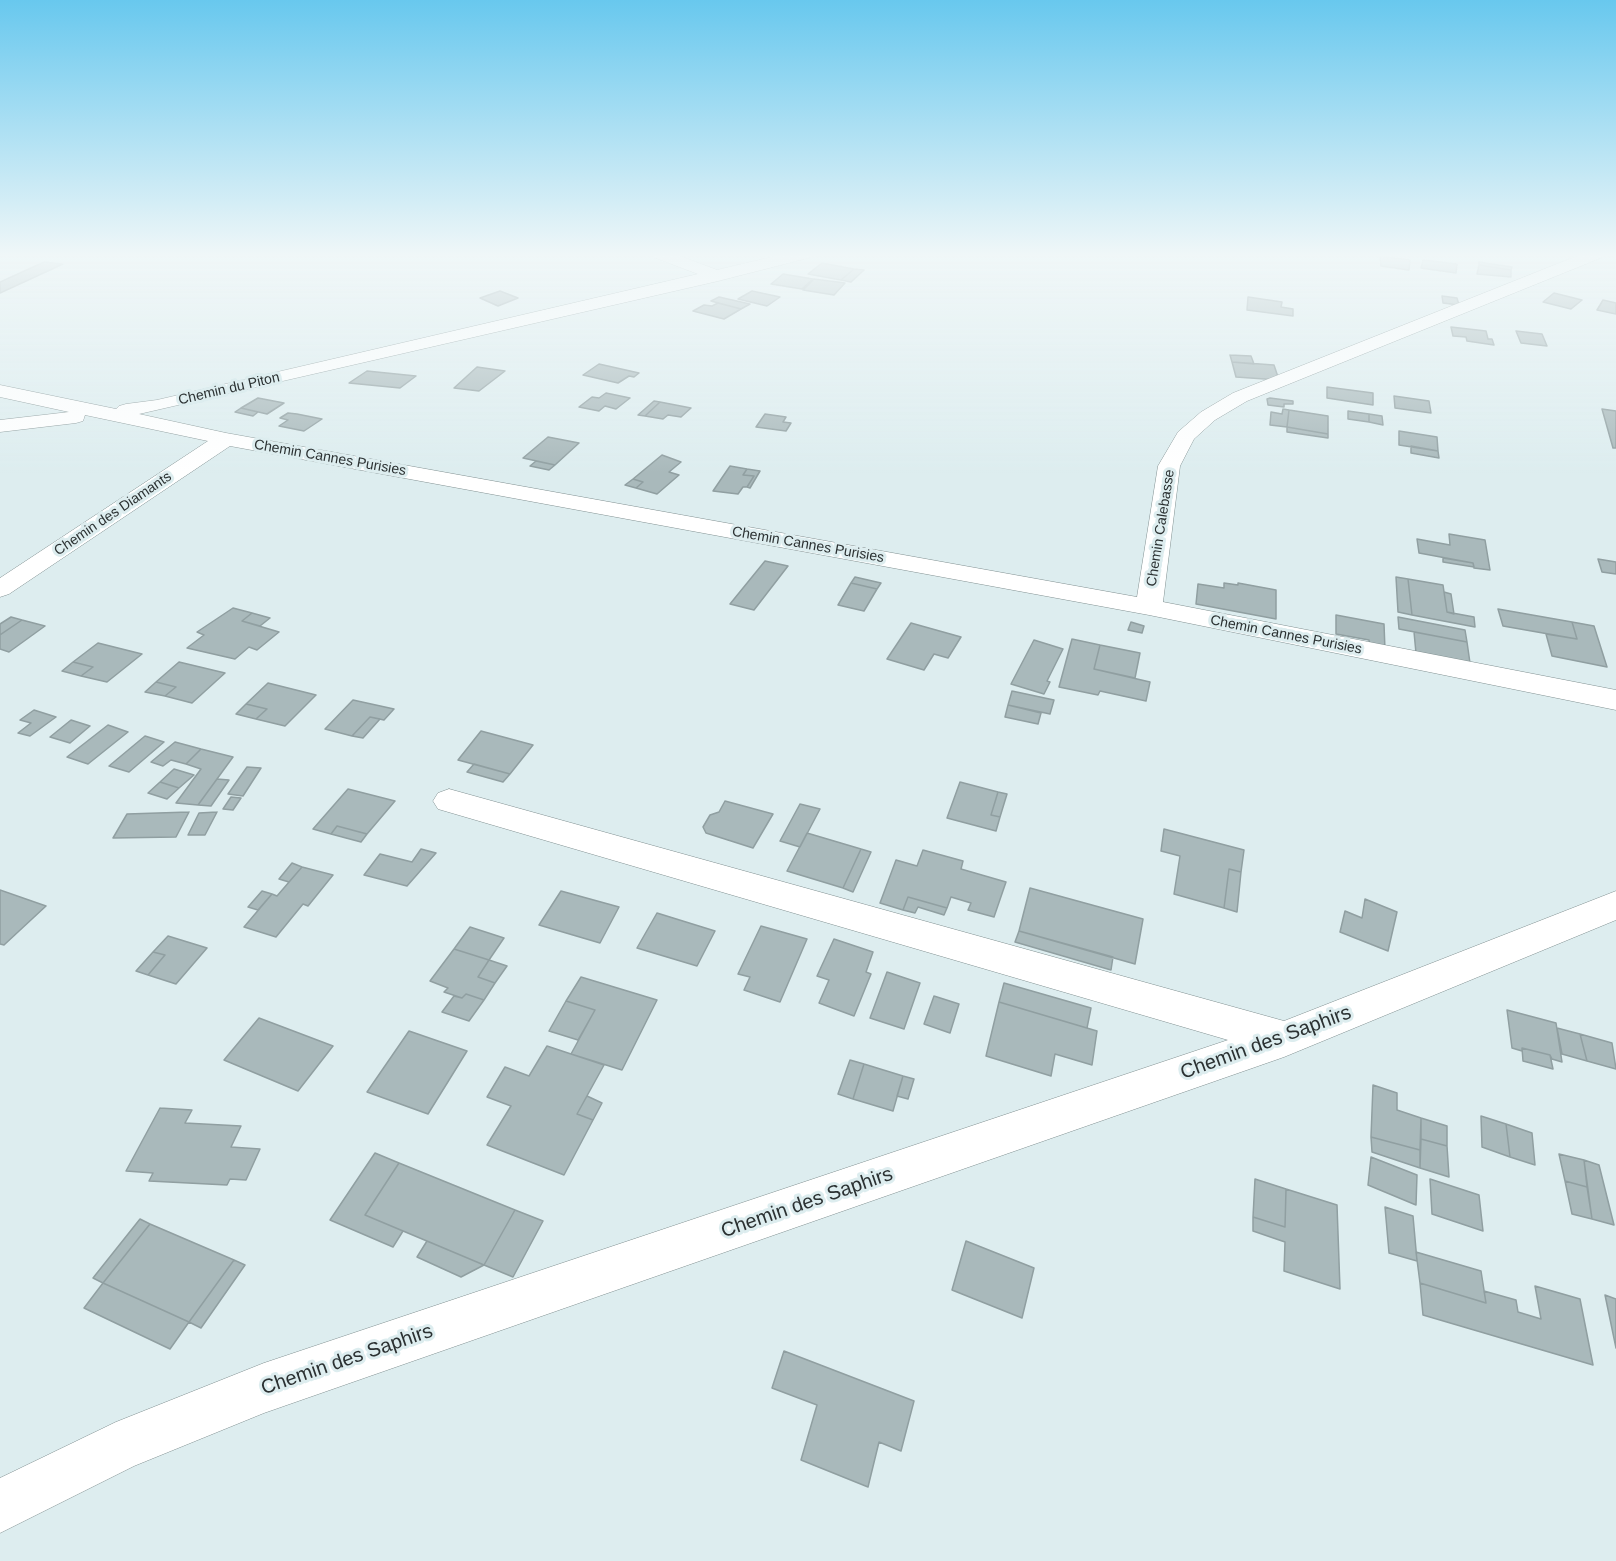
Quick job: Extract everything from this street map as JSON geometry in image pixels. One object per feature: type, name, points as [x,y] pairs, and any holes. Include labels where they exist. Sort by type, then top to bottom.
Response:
[{"type":"street","name":"Chemin du Piton","points":[[0,426],[157,406],[498,327]]},
{"type":"street","name":"Chemin Calebasse","points":[[1149,608],[1169,466],[1185,436],[1208,416],[1240,397],[1415,327]]},
{"type":"street","name":"Chemin Cannes Purisies","points":[[0,392],[226,439],[1149,608],[1616,700]]},
{"type":"street","name":"Chemin des Diamants","points":[[0,589],[226,439]]},
{"type":"street","points":[[449,801],[1284,1039]]},
{"type":"street","name":"Chemin des Saphirs","points":[[0,1506],[116,1448],[264,1388],[1284,1039],[1616,905]]},
{"type":"building","points":[[1451,327],[1486,331],[1488,339],[1492,339],[1494,345],[1467,341],[1466,337],[1453,336]]},
{"type":"building","points":[[1516,331],[1542,334],[1547,346],[1521,343]]},
{"type":"building","points":[[1230,355],[1251,356],[1254,364],[1232,362]]},
{"type":"building","points":[[1232,362],[1274,365],[1279,380],[1236,377]]},
{"type":"building","points":[[599,364],[639,373],[618,383],[583,375]]},
{"type":"building","points":[[477,367],[505,371],[479,391],[454,388]]},
{"type":"building","points":[[367,371],[416,376],[400,388],[349,383]]},
{"type":"building","points":[[1327,387],[1373,393],[1373,405],[1327,398]]},
{"type":"building","points":[[606,393],[630,398],[616,409],[605,406],[599,411],[579,407],[592,397],[599,398]]},
{"type":"building","points":[[1394,396],[1429,401],[1431,413],[1395,408]]},
{"type":"building","points":[[258,398],[284,403],[267,414],[241,408]]},
{"type":"building","points":[[1267,399],[1293,401],[1293,404],[1284,404],[1284,407],[1268,405]]},
{"type":"building","points":[[654,401],[660,402],[645,416],[638,415]]},
{"type":"building","points":[[660,402],[691,408],[681,417],[668,415],[663,419],[645,416]]},
{"type":"building","points":[[241,408],[258,412],[253,416],[235,412]]},
{"type":"building","points":[[1283,409],[1289,410],[1287,427],[1270,425],[1271,412],[1282,414]]},
{"type":"building","points":[[1602,409],[1616,411],[1616,448],[1613,448]]},
{"type":"building","points":[[1289,410],[1328,416],[1328,434],[1287,427]]},
{"type":"building","points":[[1348,411],[1369,414],[1369,422],[1348,419]]},
{"type":"building","points":[[288,413],[322,419],[304,431],[279,426],[288,420],[280,418]]},
{"type":"building","points":[[765,414],[786,417],[783,422],[791,423],[786,431],[756,427]]},
{"type":"building","points":[[1369,414],[1382,416],[1383,425],[1369,422]]},
{"type":"building","points":[[1287,427],[1328,434],[1328,438],[1287,432]]},
{"type":"building","points":[[1399,431],[1437,437],[1438,451],[1399,445]]},
{"type":"building","points":[[548,437],[579,443],[555,465],[523,458]]},
{"type":"building","points":[[1411,446],[1438,451],[1439,458],[1411,453]]},
{"type":"building","points":[[662,455],[681,462],[669,472],[679,475],[657,494],[636,488],[643,482],[633,479]]},
{"type":"building","points":[[536,461],[555,465],[549,470],[530,466]]},
{"type":"building","points":[[730,466],[747,469],[743,475],[754,476],[747,487],[743,487],[738,494],[713,491]]},
{"type":"building","points":[[747,469],[760,471],[750,488],[747,487],[754,476],[743,475]]},
{"type":"building","points":[[633,479],[643,482],[636,488],[625,485]]},
{"type":"building","points":[[1449,534],[1485,540],[1490,570],[1474,568],[1473,563],[1419,553],[1417,539],[1450,545]]},
{"type":"building","points":[[1443,558],[1473,563],[1474,567],[1443,562]]},
{"type":"building","points":[[1598,559],[1616,562],[1616,574],[1602,572]]},
{"type":"building","points":[[765,561],[788,566],[754,610],[730,604]]},
{"type":"building","points":[[855,577],[881,583],[877,589],[851,583]]},
{"type":"building","points":[[1396,577],[1408,579],[1412,615],[1398,612]]},
{"type":"building","points":[[1408,579],[1443,585],[1447,612],[1474,617],[1475,627],[1412,615]]},
{"type":"building","points":[[851,583],[877,589],[864,611],[838,605]]},
{"type":"building","points":[[1224,583],[1238,585],[1238,583],[1276,590],[1276,619],[1196,604],[1198,584],[1224,588]]},
{"type":"building","points":[[1444,592],[1451,594],[1454,614],[1447,612]]},
{"type":"building","points":[[233,608],[252,613],[242,621],[279,632],[257,650],[249,647],[235,659],[187,648],[204,635],[197,632]]},
{"type":"building","points":[[1498,609],[1572,622],[1577,639],[1503,626]]},
{"type":"building","points":[[252,613],[270,618],[260,626],[242,621]]},
{"type":"building","points":[[1336,615],[1384,624],[1385,650],[1370,646],[1369,640],[1336,634]]},
{"type":"building","points":[[11,617],[22,620],[0,635],[0,624]]},
{"type":"building","points":[[1398,617],[1465,630],[1467,642],[1399,629]]},
{"type":"building","points":[[22,620],[45,626],[9,652],[0,649],[0,635]]},
{"type":"building","points":[[1131,622],[1144,626],[1142,633],[1128,630]]},
{"type":"building","points":[[1572,622],[1594,626],[1607,667],[1552,656],[1546,634],[1577,639]]},
{"type":"building","points":[[911,623],[961,637],[948,658],[934,654],[924,670],[887,659]]},
{"type":"building","points":[[1414,632],[1467,642],[1470,663],[1416,653]]},
{"type":"building","points":[[1072,639],[1100,645],[1094,669],[1150,682],[1146,701],[1100,691],[1098,695],[1059,687]]},
{"type":"building","points":[[1034,640],[1063,649],[1047,681],[1050,682],[1044,694],[1011,684]]},
{"type":"building","points":[[98,643],[142,654],[107,682],[81,676],[93,667],[73,662]]},
{"type":"building","points":[[1100,645],[1140,653],[1135,678],[1094,669]]},
{"type":"building","points":[[73,662],[93,667],[81,676],[62,671]]},
{"type":"building","points":[[179,662],[225,673],[192,703],[165,696],[176,687],[156,682]]},
{"type":"building","points":[[156,682],[176,687],[165,696],[145,692]]},
{"type":"building","points":[[268,683],[316,695],[285,726],[256,719],[267,709],[246,704]]},
{"type":"building","points":[[1012,691],[1054,700],[1050,714],[1008,705]]},
{"type":"building","points":[[353,700],[394,709],[384,720],[370,717],[352,736],[325,729]]},
{"type":"building","points":[[246,704],[267,709],[256,719],[236,714]]},
{"type":"building","points":[[1008,705],[1041,713],[1038,724],[1005,717]]},
{"type":"building","points":[[34,710],[56,717],[30,736],[18,733],[31,723],[20,720]]},
{"type":"building","points":[[370,717],[380,719],[363,738],[352,736]]},
{"type":"building","points":[[71,720],[90,726],[70,743],[50,737]]},
{"type":"building","points":[[108,725],[128,732],[88,764],[67,757]]},
{"type":"building","points":[[481,731],[533,745],[510,774],[458,760]]},
{"type":"building","points":[[145,736],[164,742],[129,772],[109,766]]},
{"type":"building","points":[[175,742],[201,749],[186,764],[171,760],[163,766],[151,762]]},
{"type":"building","points":[[201,749],[233,757],[198,805],[176,803],[201,769],[186,764]]},
{"type":"building","points":[[474,764],[510,774],[503,782],[467,772]]},
{"type":"building","points":[[247,767],[261,768],[243,796],[228,794]]},
{"type":"building","points":[[174,769],[194,775],[179,788],[160,782]]},
{"type":"building","points":[[217,779],[229,780],[211,806],[198,805]]},
{"type":"building","points":[[160,782],[179,788],[167,799],[148,793]]},
{"type":"building","points":[[960,782],[998,792],[991,815],[1000,817],[996,831],[947,818]]},
{"type":"building","points":[[348,789],[395,801],[367,834],[337,826],[331,834],[313,829]]},
{"type":"building","points":[[998,792],[1007,794],[1000,817],[991,815]]},
{"type":"building","points":[[231,797],[241,798],[233,810],[223,809]]},
{"type":"building","points":[[725,801],[773,814],[753,848],[706,833],[703,827],[710,815],[719,812]]},
{"type":"building","points":[[800,804],[820,809],[800,847],[780,841]]},
{"type":"building","points":[[189,812],[176,837],[113,838],[127,814]]},
{"type":"building","points":[[217,812],[205,835],[188,835],[199,813]]},
{"type":"building","points":[[337,826],[367,834],[361,842],[331,834]]},
{"type":"building","points":[[1164,829],[1244,850],[1241,872],[1229,869],[1224,908],[1174,894],[1180,856],[1161,851]]},
{"type":"building","points":[[807,833],[861,849],[843,888],[787,871]]},
{"type":"building","points":[[421,849],[436,853],[407,886],[364,875],[380,854],[412,862]]},
{"type":"building","points":[[861,849],[871,852],[853,892],[843,888]]},
{"type":"building","points":[[923,850],[963,861],[961,869],[1006,882],[994,917],[968,910],[971,903],[951,897],[947,908],[908,897],[903,910],[880,903],[896,860],[917,866]]},
{"type":"building","points":[[292,863],[302,867],[289,882],[279,879]]},
{"type":"building","points":[[302,867],[333,875],[308,906],[303,904],[276,937],[244,927],[272,894],[277,896]]},
{"type":"building","points":[[1229,869],[1241,872],[1237,912],[1224,908]]},
{"type":"building","points":[[1030,888],[1143,919],[1135,964],[1019,931]]},
{"type":"building","points":[[0,890],[46,906],[4,945],[0,944]]},
{"type":"building","points":[[262,891],[272,894],[258,910],[248,907]]},
{"type":"building","points":[[561,891],[619,907],[600,943],[539,925]]},
{"type":"building","points":[[908,897],[947,908],[944,915],[918,907],[915,913],[903,910]]},
{"type":"building","points":[[1365,899],[1397,912],[1388,951],[1340,932],[1345,911],[1362,918]]},
{"type":"building","points":[[657,913],[715,931],[697,966],[637,948]]},
{"type":"building","points":[[761,926],[807,939],[780,1002],[744,990],[750,977],[738,974]]},
{"type":"building","points":[[470,927],[504,938],[489,960],[454,949]]},
{"type":"building","points":[[1019,931],[1113,957],[1111,970],[1015,942]]},
{"type":"building","points":[[168,936],[207,948],[176,984],[148,975],[165,955],[153,952]]},
{"type":"building","points":[[834,939],[873,952],[866,972],[871,974],[854,1016],[819,1003],[829,980],[817,976]]},
{"type":"building","points":[[454,949],[489,960],[478,977],[495,983],[484,1000],[466,994],[462,998],[444,992],[448,988],[430,981]]},
{"type":"building","points":[[153,952],[165,955],[148,975],[136,971]]},
{"type":"building","points":[[489,960],[507,966],[495,983],[478,977]]},
{"type":"building","points":[[887,972],[920,983],[904,1029],[870,1018]]},
{"type":"building","points":[[581,977],[657,1000],[622,1070],[571,1054],[595,1010],[566,1001]]},
{"type":"building","points":[[1004,983],[1091,1008],[1087,1028],[999,1002]]},
{"type":"building","points":[[466,994],[484,1000],[469,1021],[442,1012],[454,996],[462,998]]},
{"type":"building","points":[[934,996],[959,1004],[950,1033],[924,1024]]},
{"type":"building","points":[[566,1001],[595,1010],[578,1040],[549,1031]]},
{"type":"building","points":[[999,1002],[1097,1031],[1092,1065],[1055,1054],[1051,1076],[986,1056]]},
{"type":"building","points":[[1507,1010],[1556,1023],[1562,1062],[1552,1059],[1550,1055],[1522,1048],[1522,1051],[1512,1048]]},
{"type":"building","points":[[259,1018],[333,1046],[298,1091],[224,1060]]},
{"type":"building","points":[[1557,1028],[1580,1034],[1587,1061],[1562,1054]]},
{"type":"building","points":[[409,1031],[467,1051],[428,1114],[367,1092]]},
{"type":"building","points":[[1580,1034],[1612,1043],[1616,1069],[1587,1061]]},
{"type":"building","points":[[547,1046],[604,1065],[577,1114],[593,1120],[564,1175],[487,1145],[511,1106],[487,1097],[505,1067],[529,1076]]},
{"type":"building","points":[[1522,1048],[1550,1055],[1553,1069],[1523,1061]]},
{"type":"building","points":[[850,1060],[864,1064],[853,1099],[838,1094]]},
{"type":"building","points":[[864,1064],[903,1076],[893,1111],[853,1099]]},
{"type":"building","points":[[903,1076],[914,1079],[908,1099],[897,1096]]},
{"type":"building","points":[[1373,1085],[1397,1093],[1397,1110],[1421,1118],[1420,1150],[1371,1137]]},
{"type":"building","points":[[587,1096],[602,1103],[593,1120],[577,1114]]},
{"type":"building","points":[[160,1108],[192,1110],[185,1123],[241,1126],[231,1147],[260,1149],[246,1180],[230,1179],[227,1185],[149,1181],[153,1173],[126,1171]]},
{"type":"building","points":[[1481,1116],[1506,1124],[1510,1157],[1482,1147]]},
{"type":"building","points":[[1421,1118],[1447,1126],[1447,1146],[1421,1139]]},
{"type":"building","points":[[1506,1124],[1532,1133],[1535,1165],[1510,1157]]},
{"type":"building","points":[[1371,1137],[1420,1150],[1420,1168],[1372,1152]]},
{"type":"building","points":[[1421,1139],[1447,1146],[1449,1177],[1420,1168]]},
{"type":"building","points":[[375,1153],[399,1163],[365,1215],[403,1231],[393,1247],[330,1220]]},
{"type":"building","points":[[1559,1154],[1584,1160],[1587,1187],[1565,1181]]},
{"type":"building","points":[[1371,1157],[1417,1175],[1416,1205],[1368,1185]]},
{"type":"building","points":[[1584,1160],[1599,1165],[1614,1225],[1592,1219]]},
{"type":"building","points":[[399,1163],[515,1210],[484,1265],[365,1215]]},
{"type":"building","points":[[1255,1179],[1286,1189],[1285,1227],[1253,1217]]},
{"type":"building","points":[[1430,1179],[1479,1195],[1483,1231],[1432,1214]]},
{"type":"building","points":[[1565,1181],[1587,1187],[1592,1219],[1572,1214]]},
{"type":"building","points":[[1286,1189],[1337,1205],[1340,1289],[1284,1271],[1285,1242],[1253,1231],[1253,1217],[1285,1227]]},
{"type":"building","points":[[1385,1207],[1413,1216],[1417,1261],[1389,1253]]},
{"type":"building","points":[[515,1210],[543,1221],[513,1277],[484,1265]]},
{"type":"building","points":[[140,1219],[150,1224],[103,1283],[93,1278]]},
{"type":"building","points":[[150,1224],[234,1260],[189,1322],[103,1283]]},
{"type":"building","points":[[427,1241],[484,1265],[461,1277],[417,1257]]},
{"type":"building","points":[[966,1241],[1034,1268],[1022,1318],[952,1290]]},
{"type":"building","points":[[1416,1252],[1481,1271],[1486,1303],[1420,1283]]},
{"type":"building","points":[[234,1260],[245,1265],[201,1328],[189,1322]]},
{"type":"building","points":[[103,1283],[189,1322],[170,1349],[84,1308]]},
{"type":"building","points":[[1420,1283],[1486,1303],[1484,1291],[1516,1300],[1518,1312],[1541,1319],[1535,1286],[1580,1299],[1593,1365],[1423,1315]]},
{"type":"building","points":[[1605,1295],[1616,1299],[1616,1348]]},
{"type":"building","points":[[784,1351],[914,1401],[901,1451],[879,1442],[868,1487],[801,1460],[817,1405],[772,1388]]}]
